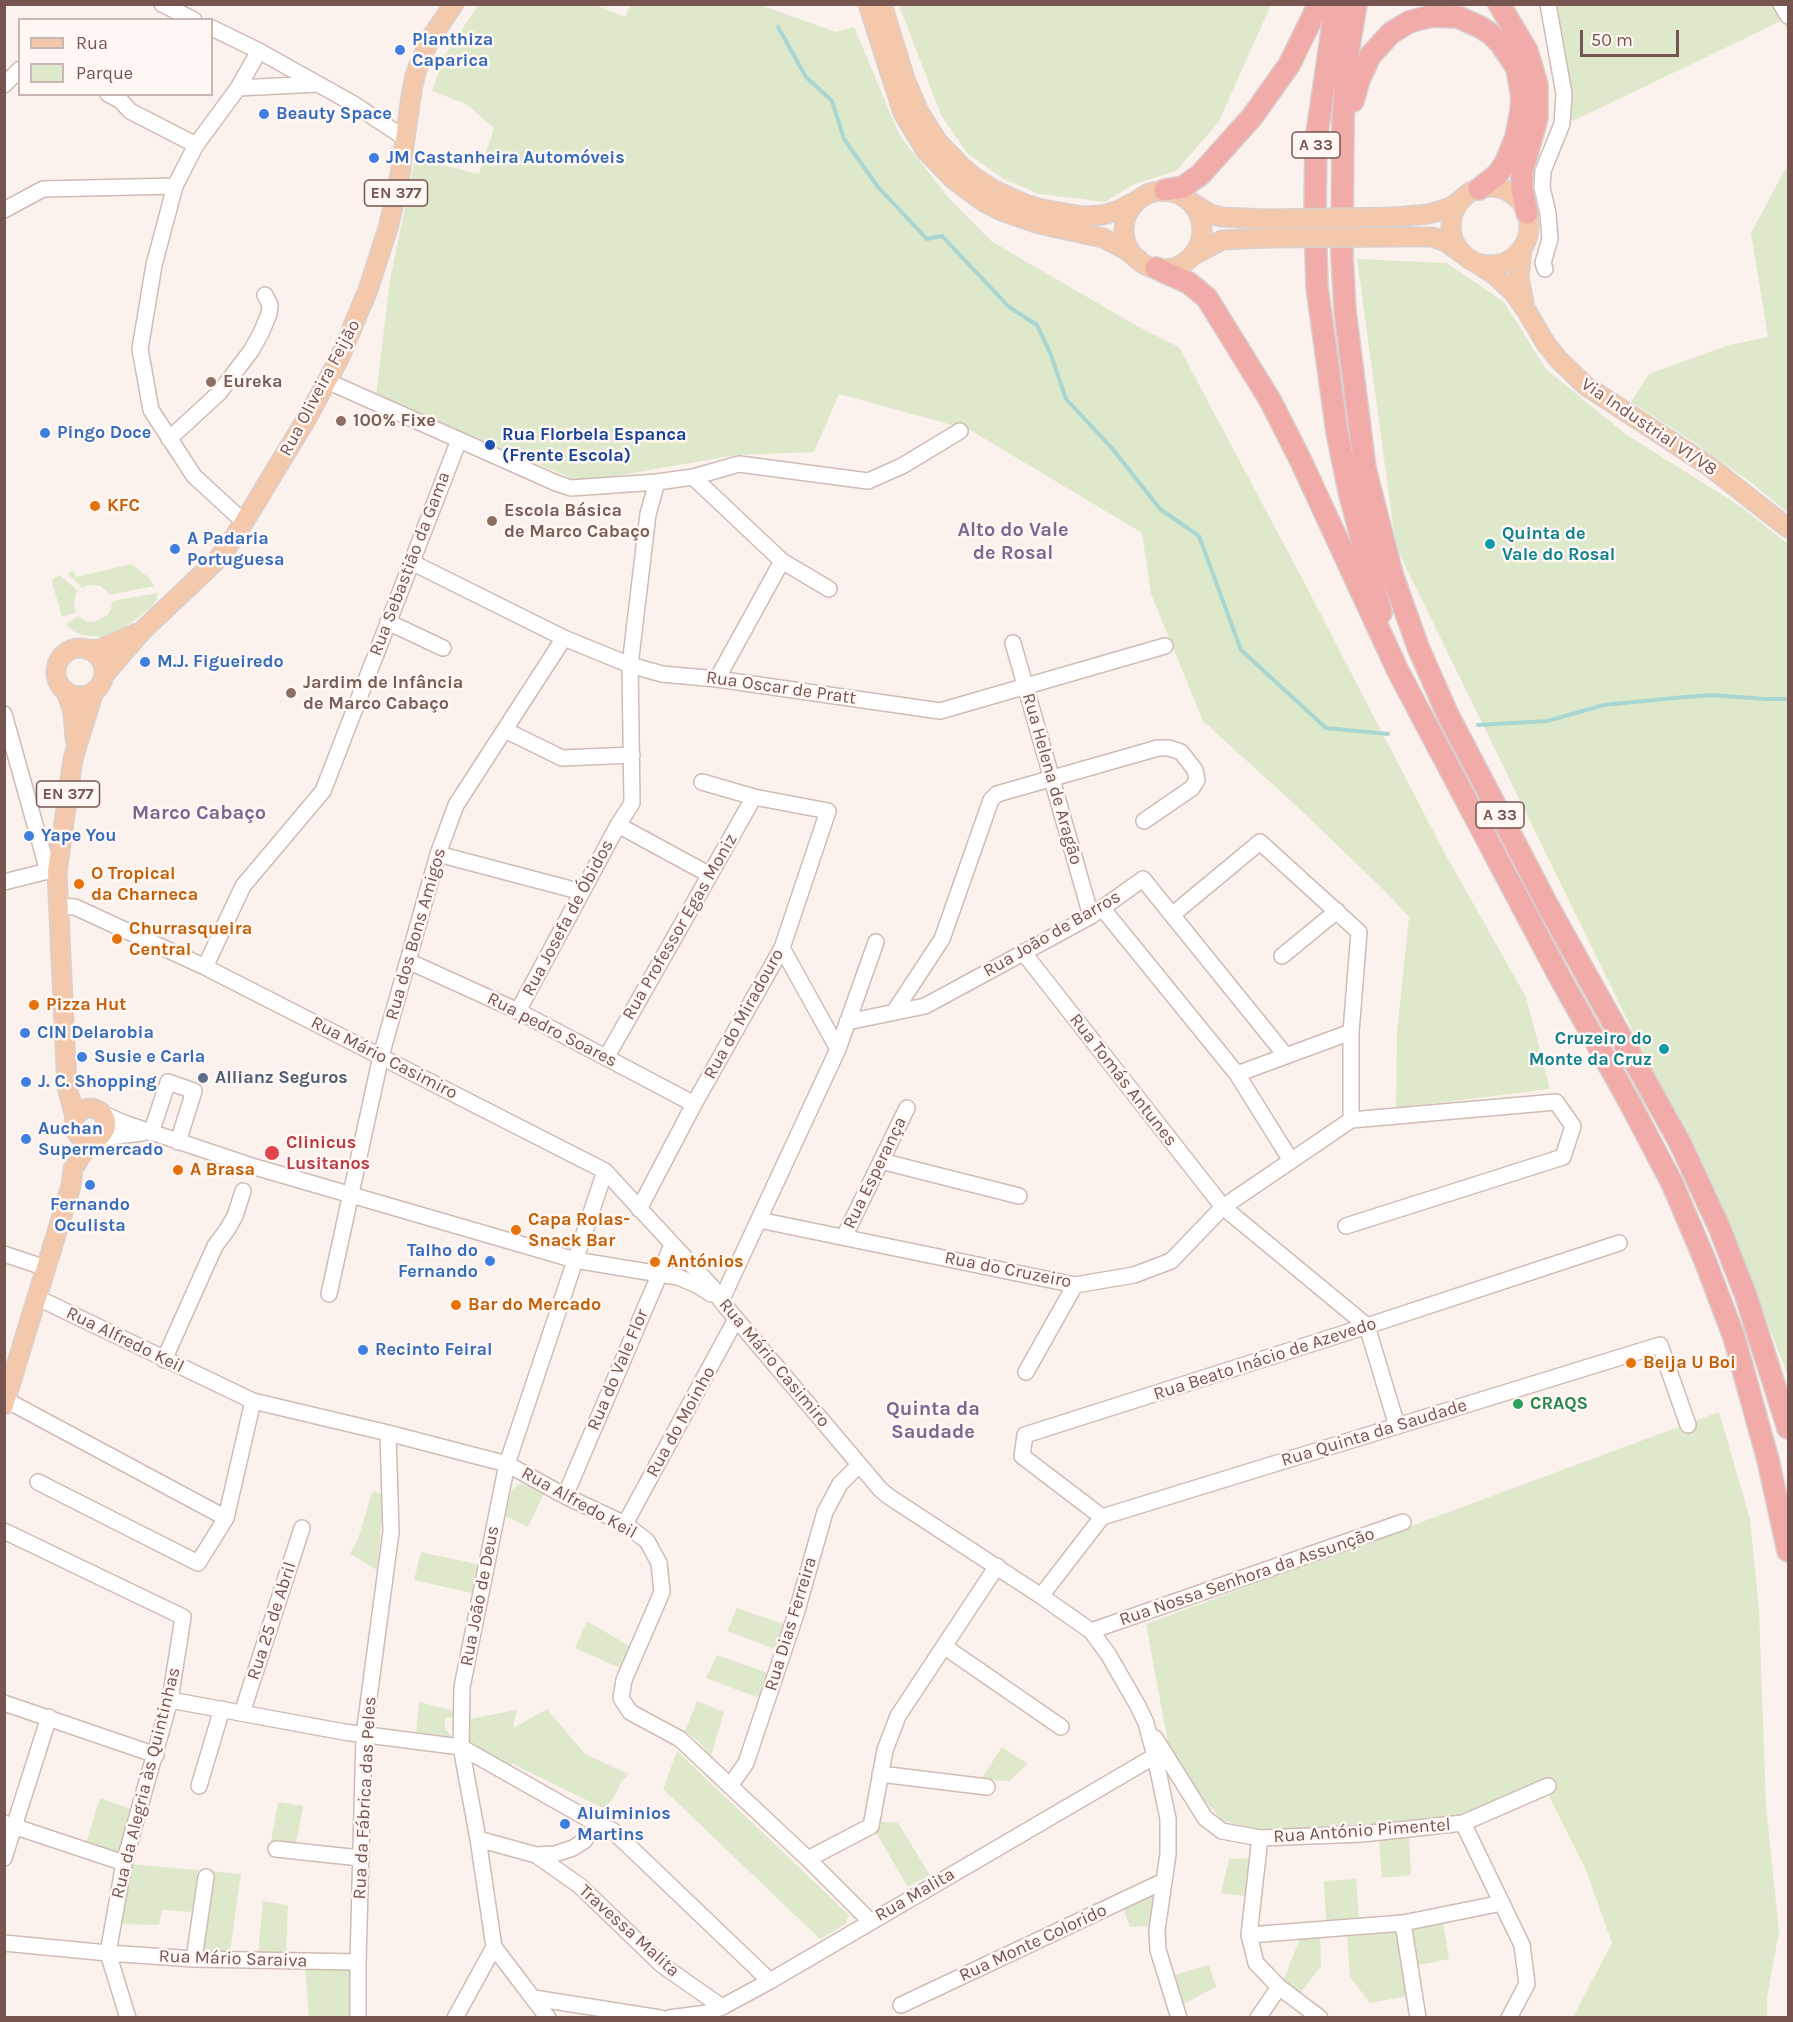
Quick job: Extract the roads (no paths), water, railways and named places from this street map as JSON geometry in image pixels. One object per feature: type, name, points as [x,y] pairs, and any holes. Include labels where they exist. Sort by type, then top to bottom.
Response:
[{"type":"highway","points":[[1165,190],[1183,187],[1200,175],[1252,117],[1298,49],[1319,4]]},
{"type":"highway","name":"A 33","points":[[1336,4],[1316,140],[1317,286],[1337,432],[1347,481],[1398,671],[1552,964],[1672,1183],[1734,1337],[1768,1460],[1788,1551]]},
{"type":"highway","name":"A 33","points":[[1356,4],[1348,52],[1342,164],[1342,256],[1345,311],[1365,468],[1392,574],[1414,637],[1447,713],[1533,878],[1680,1143],[1719,1227],[1742,1286],[1788,1428]]},
{"type":"highway","points":[[1499,4],[1527,51],[1537,86],[1537,117],[1522,172],[1522,189],[1527,213]]},
{"type":"highway","points":[[1342,164],[1347,129],[1359,80],[1364,66],[1377,47],[1390,33],[1409,22],[1431,16],[1458,18],[1480,27],[1502,44],[1517,68],[1521,82],[1521,111],[1510,153],[1497,175],[1472,192]]},
{"type":"highway","points":[[1148,265],[1189,283],[1207,298],[1257,380],[1300,459],[1398,671]]},
{"type":"main road","name":"Rua Oliveira Feijão","points":[[104,675],[143,630],[214,562],[244,522],[327,381],[349,338],[375,269],[395,202],[412,90],[420,59],[430,39],[454,4]]},
{"type":"main road","points":[[868,4],[903,113],[926,151],[953,179],[984,202],[1002,211],[1039,224],[1103,238],[1148,265],[1165,269],[1180,265],[1222,240],[1432,237],[1446,242],[1478,264],[1486,266],[1510,261],[1522,250],[1529,236],[1529,221],[1520,200],[1508,191],[1494,187],[1472,192],[1442,211],[1395,218],[1222,217],[1210,214],[1191,201],[1165,190],[1149,193],[1119,210],[1096,216],[1042,209],[1008,197],[970,173],[938,142],[919,112],[905,79],[882,4]]},
{"type":"main road","points":[[1461,253],[1453,240],[1451,224],[1455,208],[1472,192]]},
{"type":"main road","points":[[1136,201],[1126,218],[1124,227],[1128,246],[1148,265]]},
{"type":"main road","points":[[1191,201],[1202,223],[1201,240],[1194,255]]},
{"type":"main road","name":"Via Industrial V1/V8","points":[[1522,250],[1518,278],[1527,310]]},
{"type":"main road","name":"Via Industrial V1/V8","points":[[1478,264],[1504,283],[1527,310],[1552,352],[1586,386],[1708,466],[1788,528]]},
{"type":"main road","name":"Rua Oliveira Feijão","points":[[88,650],[100,649],[143,630]]},
{"type":"main road","name":"EN 377","points":[[76,746],[73,712],[66,691],[57,678],[58,663],[73,649],[88,650]]},
{"type":"main road","points":[[88,650],[100,659],[104,675]]},
{"type":"main road","name":"EN 377","points":[[63,1207],[63,1186],[75,1124],[67,1087],[59,906],[53,871],[76,746],[94,691],[100,685],[104,675]]},
{"type":"main road","points":[[66,691],[78,696],[94,691]]},
{"type":"main road","name":"EN 377","points":[[67,1058],[76,1083],[99,1111]]},
{"type":"main road","points":[[83,1109],[99,1111],[106,1119],[106,1129],[97,1139],[81,1138],[75,1124],[83,1109]]},
{"type":"main road","name":"EN 377","points":[[5,1403],[71,1186],[73,1169],[85,1150],[97,1139]]},
{"type":"street","points":[[162,4],[190,18]]},
{"type":"street","points":[[1545,269],[1543,264],[1550,239],[1548,214],[1542,187],[1543,171],[1562,124],[1564,94],[1548,4]]},
{"type":"street","points":[[1781,4],[1788,16]]},
{"type":"street","points":[[213,28],[259,51],[352,103],[405,138]]},
{"type":"street","points":[[244,522],[194,476],[151,410],[140,348],[154,265],[176,186],[196,145],[238,88],[259,51]]},
{"type":"street","points":[[4,85],[18,71]]},
{"type":"street","points":[[238,88],[317,84]]},
{"type":"street","points":[[112,96],[121,101],[130,111],[196,145]]},
{"type":"street","points":[[4,210],[43,189],[176,186]]},
{"type":"street","points":[[169,439],[219,393],[251,351],[269,314],[270,305],[265,295]]},
{"type":"street","points":[[327,381],[571,488],[693,477],[739,464],[868,481],[902,466],[960,431]]},
{"type":"street","name":"Rua Sebastião da Gama","points":[[205,967],[243,885],[323,790],[459,440]]},
{"type":"street","points":[[693,477],[782,561],[830,589]]},
{"type":"street","name":"Rua Josefa de Óbidos","points":[[518,1011],[632,803],[630,665],[648,514],[657,482]]},
{"type":"street","points":[[717,679],[782,561]]},
{"type":"street","name":"Rua Oscar de Pratt","points":[[411,562],[564,638],[630,665],[662,674],[717,679],[940,711],[1165,646]]},
{"type":"street","points":[[388,622],[443,648]]},
{"type":"street","name":"Rua dos Bons Amigos","points":[[329,1294],[381,1056],[438,854],[456,805],[564,638]]},
{"type":"street","name":"Rua Helena de Aragão","points":[[1013,643],[1051,778],[1096,912]]},
{"type":"street","points":[[4,714],[44,853],[53,871],[4,882]]},
{"type":"street","points":[[505,730],[562,758],[632,755]]},
{"type":"street","points":[[894,1012],[942,939],[991,800],[997,794],[1158,748],[1169,748],[1181,752],[1196,770],[1197,780],[1192,788],[1144,821]]},
{"type":"street","points":[[702,782],[754,797]]},
{"type":"street","name":"Rua do Miradouro","points":[[639,1209],[694,1104],[782,948],[828,811],[754,797]]},
{"type":"street","name":"Rua Professor Egas Moniz","points":[[606,1058],[754,797]]},
{"type":"street","points":[[618,825],[710,875]]},
{"type":"street","points":[[1172,915],[1260,842],[1359,932],[1352,1032],[1351,1120],[1556,1102],[1573,1126],[1563,1157],[1346,1226]]},
{"type":"street","points":[[438,854],[582,892]]},
{"type":"street","name":"Rua João de Barros","points":[[847,1022],[925,1006],[1096,912],[1143,879],[1286,1056]]},
{"type":"street","name":"Rua Mário Casimiro","points":[[59,906],[75,907],[205,967],[605,1171],[713,1288],[720,1301],[888,1496],[1091,1631],[1108,1654],[1138,1706],[1146,1723],[1155,1756],[1168,1819],[1168,1854],[1157,1930],[1158,1950],[1179,2018]]},
{"type":"street","points":[[1282,956],[1337,911]]},
{"type":"street","points":[[1096,912],[1237,1074],[1290,1159]]},
{"type":"street","points":[[99,1111],[151,1133],[255,1167],[575,1260],[659,1272],[678,1277],[697,1285],[720,1301],[838,1048],[876,942]]},
{"type":"street","points":[[782,948],[838,1048]]},
{"type":"street","name":"Rua Tomás Antunes","points":[[1023,952],[1223,1207],[1368,1326]]},
{"type":"street","name":"Rua pedro Soares","points":[[408,961],[518,1011],[694,1104]]},
{"type":"street","points":[[1237,1074],[1352,1032]]},
{"type":"street","points":[[151,1133],[168,1083],[194,1091],[178,1142]]},
{"type":"street","name":"Rua Esperança","points":[[844,1237],[907,1108]]},
{"type":"street","name":"Rua do Cruzeiro","points":[[759,1220],[1075,1285],[1134,1275],[1171,1261],[1223,1207],[1290,1159],[1351,1120]]},
{"type":"street","points":[[97,1139],[151,1133]]},
{"type":"street","points":[[881,1161],[1019,1196]]},
{"type":"street","name":"Rua João de Deus","points":[[548,2018],[494,1947],[461,1747],[462,1687],[507,1464],[605,1171]]},
{"type":"street","points":[[165,1360],[215,1246],[235,1216],[243,1191]]},
{"type":"street","name":"Rua Beato Inácio de Azevedo","points":[[1102,1517],[1022,1456],[1025,1435],[1619,1243]]},
{"type":"street","name":"Rua do Vale Flor","points":[[565,1496],[672,1245]]},
{"type":"street","points":[[4,1254],[46,1268]]},
{"type":"street","points":[[1026,1372],[1075,1285]]},
{"type":"street","name":"Rua Alfredo Keil","points":[[38,1298],[253,1401],[388,1432],[507,1464],[565,1496],[625,1524],[647,1541],[658,1563],[662,1592],[624,1680],[621,1698],[630,1712],[680,1738],[808,1859],[870,1922]]},
{"type":"street","name":"Rua do Moinho","points":[[625,1524],[736,1319]]},
{"type":"street","points":[[1368,1326],[1397,1426]]},
{"type":"street","name":"Rua Quinta da Saudade","points":[[1102,1517],[1660,1345],[1688,1425]]},
{"type":"street","points":[[38,1482],[198,1563],[226,1518],[253,1401]]},
{"type":"street","points":[[5,1403],[226,1518]]},
{"type":"street","name":"Rua da Fábrica das Peles","points":[[358,2018],[364,1735],[391,1532],[388,1432]]},
{"type":"street","name":"Rua Dias Ferreira","points":[[730,1786],[746,1763],[796,1614],[825,1512],[840,1484],[859,1465]]},
{"type":"street","points":[[1041,1596],[1102,1517]]},
{"type":"street","name":"Rua Nossa Senhora da Assunção","points":[[1091,1631],[1402,1522]]},
{"type":"street","name":"Rua 25 de Abril","points":[[242,1713],[302,1528]]},
{"type":"street","name":"Rua da Alegria às Quintinhas","points":[[4,1531],[183,1617],[170,1700],[124,1863],[108,1953],[128,2018]]},
{"type":"street","points":[[808,1859],[871,1826],[885,1750],[898,1716],[996,1566]]},
{"type":"street","points":[[945,1647],[1061,1727]]},
{"type":"street","points":[[170,1700],[364,1735],[461,1747],[597,1824],[612,1830],[770,1981]]},
{"type":"street","points":[[4,1703],[156,1755]]},
{"type":"street","points":[[199,1786],[222,1709]]},
{"type":"street","points":[[4,1858],[10,1825],[49,1717]]},
{"type":"street","name":"Rua António Pimentel","points":[[1146,1723],[1205,1818],[1222,1831],[1260,1838],[1362,1834],[1463,1823],[1548,1786]]},
{"type":"street","name":"Rua Malita","points":[[669,2018],[706,2013],[722,2007],[1155,1756]]},
{"type":"street","points":[[880,1774],[987,1787]]},
{"type":"street","name":"Rua António Pimentel","points":[[1463,1823],[1522,1945],[1527,1984],[1509,2018]]},
{"type":"street","name":"Travessa Malita","points":[[478,1839],[536,1855],[555,1854],[573,1848],[584,1841],[597,1824]]},
{"type":"street","points":[[10,1825],[124,1863]]},
{"type":"street","name":"Rua António Pimentel","points":[[1260,1838],[1249,1935],[1256,1963],[1279,1987],[1320,2018]]},
{"type":"street","points":[[276,1849],[360,1858]]},
{"type":"street","name":"Travessa Malita","points":[[536,1855],[580,1886],[662,1965],[722,2007]]},
{"type":"street","points":[[194,1959],[206,1877]]},
{"type":"street","name":"Rua Monte Colorido","points":[[902,2005],[1164,1881]]},
{"type":"street","points":[[1249,1935],[1403,1923],[1502,1903]]},
{"type":"street","points":[[1403,1923],[1418,2018]]},
{"type":"street","name":"Rua Mário Saraiva","points":[[4,1943],[194,1959],[358,1962]]},
{"type":"street","points":[[455,2018],[494,1947]]},
{"type":"street","points":[[1258,2018],[1279,1987]]},
{"type":"street","points":[[534,1998],[660,2018]]},
{"type":"waterway","points":[[778,27],[806,77],[832,101],[844,139],[878,187],[927,239],[942,236],[1009,307],[1037,325],[1051,355],[1066,399],[1111,447],[1160,509],[1199,536],[1241,650],[1326,728],[1388,734]]},
{"type":"waterway","points":[[1478,725],[1547,721],[1604,705],[1674,698],[1711,695],[1788,699]]},
{"type":"place","name":"Planthiza Caparica","points":[[400,50]]},
{"type":"place","name":"Beauty Space","points":[[264,114]]},
{"type":"place","name":"JM Castanheira Automóveis","points":[[374,158]]},
{"type":"place","name":"Eureka","points":[[211,382]]},
{"type":"place","name":"100% Fixe","points":[[341,421]]},
{"type":"place","name":"Pingo Doce","points":[[45,433]]},
{"type":"place","name":"Rua Florbela Espanca (Frente Escola)","points":[[490,445]]},
{"type":"place","name":"KFC","points":[[95,506]]},
{"type":"place","name":"Escola Básica de Marco Cabaço","points":[[492,521]]},
{"type":"place","name":"Quinta de Vale do Rosal","points":[[1490,544]]},
{"type":"place","name":"A Padaria Portuguesa","points":[[175,549]]},
{"type":"place","name":"M.J. Figueiredo","points":[[145,662]]},
{"type":"place","name":"Jardim de Infância de Marco Cabaço","points":[[291,693]]},
{"type":"place","name":"Yape You","points":[[29,836]]},
{"type":"place","name":"O Tropical da Charneca","points":[[79,884]]},
{"type":"place","name":"Churrasqueira Central","points":[[117,939]]},
{"type":"place","name":"Pizza Hut","points":[[34,1005]]},
{"type":"place","name":"CIN Delarobia","points":[[25,1033]]},
{"type":"place","name":"Cruzeiro do Monte da Cruz","points":[[1664,1049]]},
{"type":"place","name":"Susie e Carla","points":[[82,1057]]},
{"type":"place","name":"Allianz Seguros","points":[[203,1078]]},
{"type":"place","name":"J. C. Shopping","points":[[26,1082]]},
{"type":"place","name":"Auchan Supermercado","points":[[26,1139]]},
{"type":"place","name":"Clinicus Lusitanos","points":[[272,1153]]},
{"type":"place","name":"A Brasa","points":[[178,1170]]},
{"type":"place","name":"Fernando Oculista","points":[[90,1185]]},
{"type":"place","name":"Capa Rolas- Snack Bar","points":[[516,1230]]},
{"type":"place","name":"Talho do Fernando","points":[[490,1261]]},
{"type":"place","name":"Antónios","points":[[655,1262]]},
{"type":"place","name":"Bar do Mercado","points":[[456,1305]]},
{"type":"place","name":"Recinto Feiral","points":[[363,1350]]},
{"type":"place","name":"Beija U Boi","points":[[1631,1363]]},
{"type":"place","name":"CRAQS","points":[[1518,1404]]},
{"type":"place","name":"Aluiminios Martins","points":[[565,1824]]},
{"type":"district","name":"Alto do Vale de Rosal","points":[[1013,542]]},
{"type":"district","name":"Marco Cabaço","points":[[199,813]]},
{"type":"district","name":"Quinta da Saudade","points":[[933,1420]]}]
